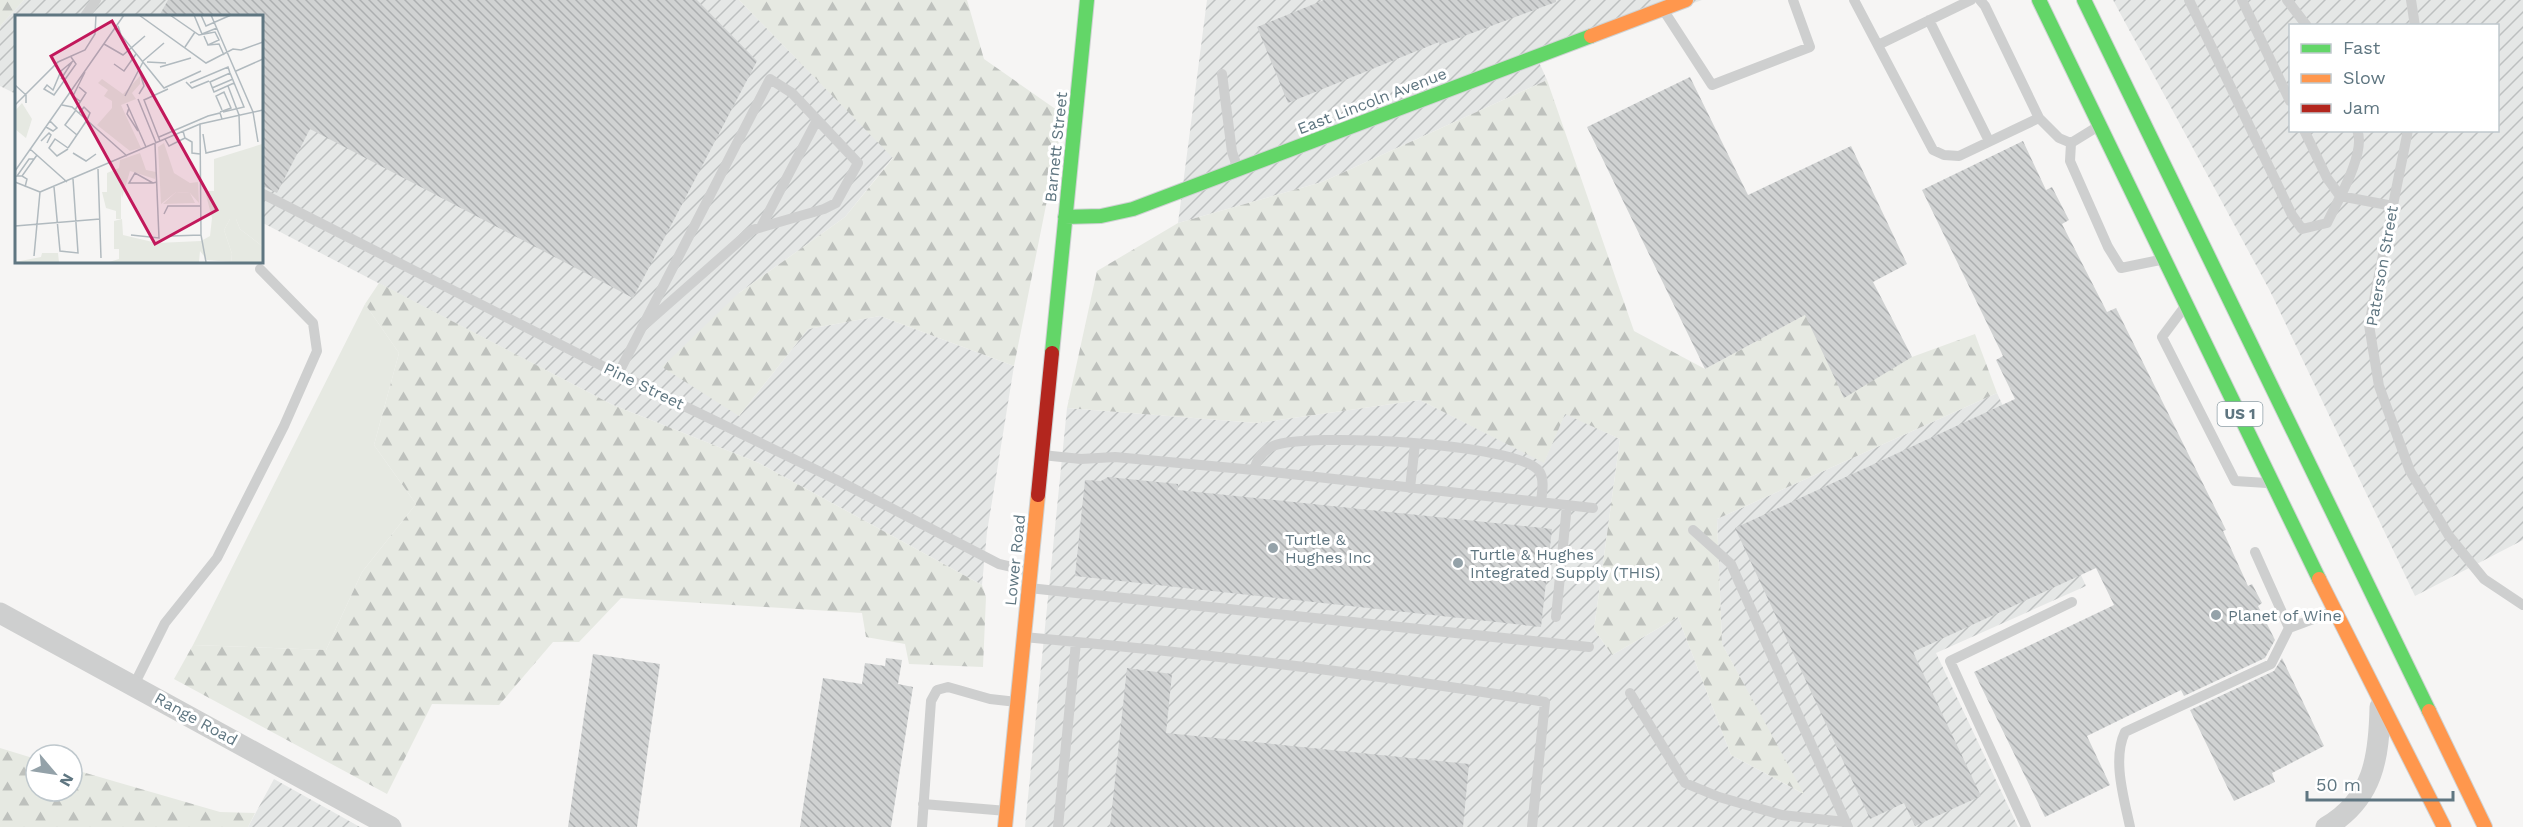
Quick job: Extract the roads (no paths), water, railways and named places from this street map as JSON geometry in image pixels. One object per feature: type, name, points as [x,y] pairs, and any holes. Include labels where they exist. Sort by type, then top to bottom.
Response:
[{"type":"main road","name":"Barnett Street","points":[[1058,297],[1087,0]]},
{"type":"main road","name":"East Lincoln Avenue","points":[[1065,217],[1101,216],[1133,209],[1657,7],[1686,0]]},
{"type":"main road","name":"US 1","points":[[2038,0],[2335,611],[2444,827]]},
{"type":"main road","name":"US 1","points":[[2084,0],[2485,827]]},
{"type":"main road","name":"Lower Road","points":[[1005,827],[1058,297]]},
{"type":"street","name":"Range Road","points":[[0,613],[391,827]]},
{"type":"street","points":[[2326,827],[2346,812],[2360,796],[2371,777],[2377,756],[2380,697]]},
{"type":"lane","points":[[85,15],[96,0]]},
{"type":"lane","points":[[1657,7],[1712,85],[1810,47],[1792,0]]},
{"type":"lane","points":[[1854,0],[1933,150],[1944,155],[1959,156],[2039,118]]},
{"type":"lane","points":[[1878,45],[1971,0]]},
{"type":"lane","points":[[1980,0],[1986,6],[2039,118],[2059,138],[2071,143]]},
{"type":"lane","points":[[2189,0],[2292,215],[2302,229],[2327,223],[2358,152],[2360,137],[2358,132]]},
{"type":"lane","points":[[2242,0],[2289,99]]},
{"type":"lane","points":[[2287,0],[2305,24]]},
{"type":"lane","points":[[2411,0],[2415,24]]},
{"type":"lane","points":[[1929,21],[1989,141]]},
{"type":"lane","points":[[1222,74],[1232,152],[1239,169]]},
{"type":"lane","points":[[618,374],[642,327],[770,79],[792,93],[858,163],[840,197],[830,207],[762,225],[745,236],[642,327]]},
{"type":"lane","points":[[762,225],[817,120]]},
{"type":"lane","points":[[2071,143],[2099,125]]},
{"type":"lane","points":[[2305,132],[2327,178],[2340,196],[2393,206]]},
{"type":"lane","name":"Paterson Street","points":[[2408,132],[2369,325],[2379,386],[2410,471],[2449,536],[2484,579],[2523,605]]},
{"type":"lane","points":[[2071,143],[2070,161],[2108,246],[2121,268],[2165,259]]},
{"type":"lane","name":"Pine Street","points":[[262,194],[618,374],[837,480],[999,564],[1031,571]]},
{"type":"lane","points":[[134,685],[165,624],[217,558],[284,426],[317,351],[313,323],[260,268]]},
{"type":"lane","points":[[2187,304],[2162,337],[2235,481],[2274,484]]},
{"type":"lane","points":[[1254,470],[1257,459],[1263,452],[1271,447],[1295,441],[1389,441],[1485,451],[1536,468],[1542,477],[1541,502]]},
{"type":"lane","points":[[1410,488],[1415,444]]},
{"type":"lane","points":[[1042,455],[1082,459],[1115,457],[1254,470],[1593,508]]},
{"type":"lane","points":[[1556,617],[1567,505]]},
{"type":"lane","points":[[1693,530],[1731,564],[1847,824]]},
{"type":"lane","points":[[2255,552],[2289,628]]},
{"type":"lane","points":[[1029,588],[1589,646]]},
{"type":"lane","points":[[2026,827],[1950,661],[2072,602]]},
{"type":"lane","points":[[2130,827],[2123,789],[2119,744],[2125,732],[2271,664],[2289,628],[2335,611]]},
{"type":"lane","points":[[1024,637],[1258,660],[1434,683],[1545,702],[1532,827]]},
{"type":"lane","points":[[1058,827],[1076,642]]},
{"type":"lane","points":[[921,827],[931,701],[937,690],[948,687],[990,699],[1017,702]]},
{"type":"lane","points":[[1630,693],[1684,783],[1719,797],[1782,814],[1847,824]]},
{"type":"lane","points":[[923,804],[1007,811]]},
{"type":"place","name":"Turtle & Hughes Inc","points":[[1273,548]]},
{"type":"place","name":"Turtle & Hughes Integrated Supply (THIS)","points":[[1458,563]]},
{"type":"place","name":"Planet of Wine","points":[[2216,615]]}]
